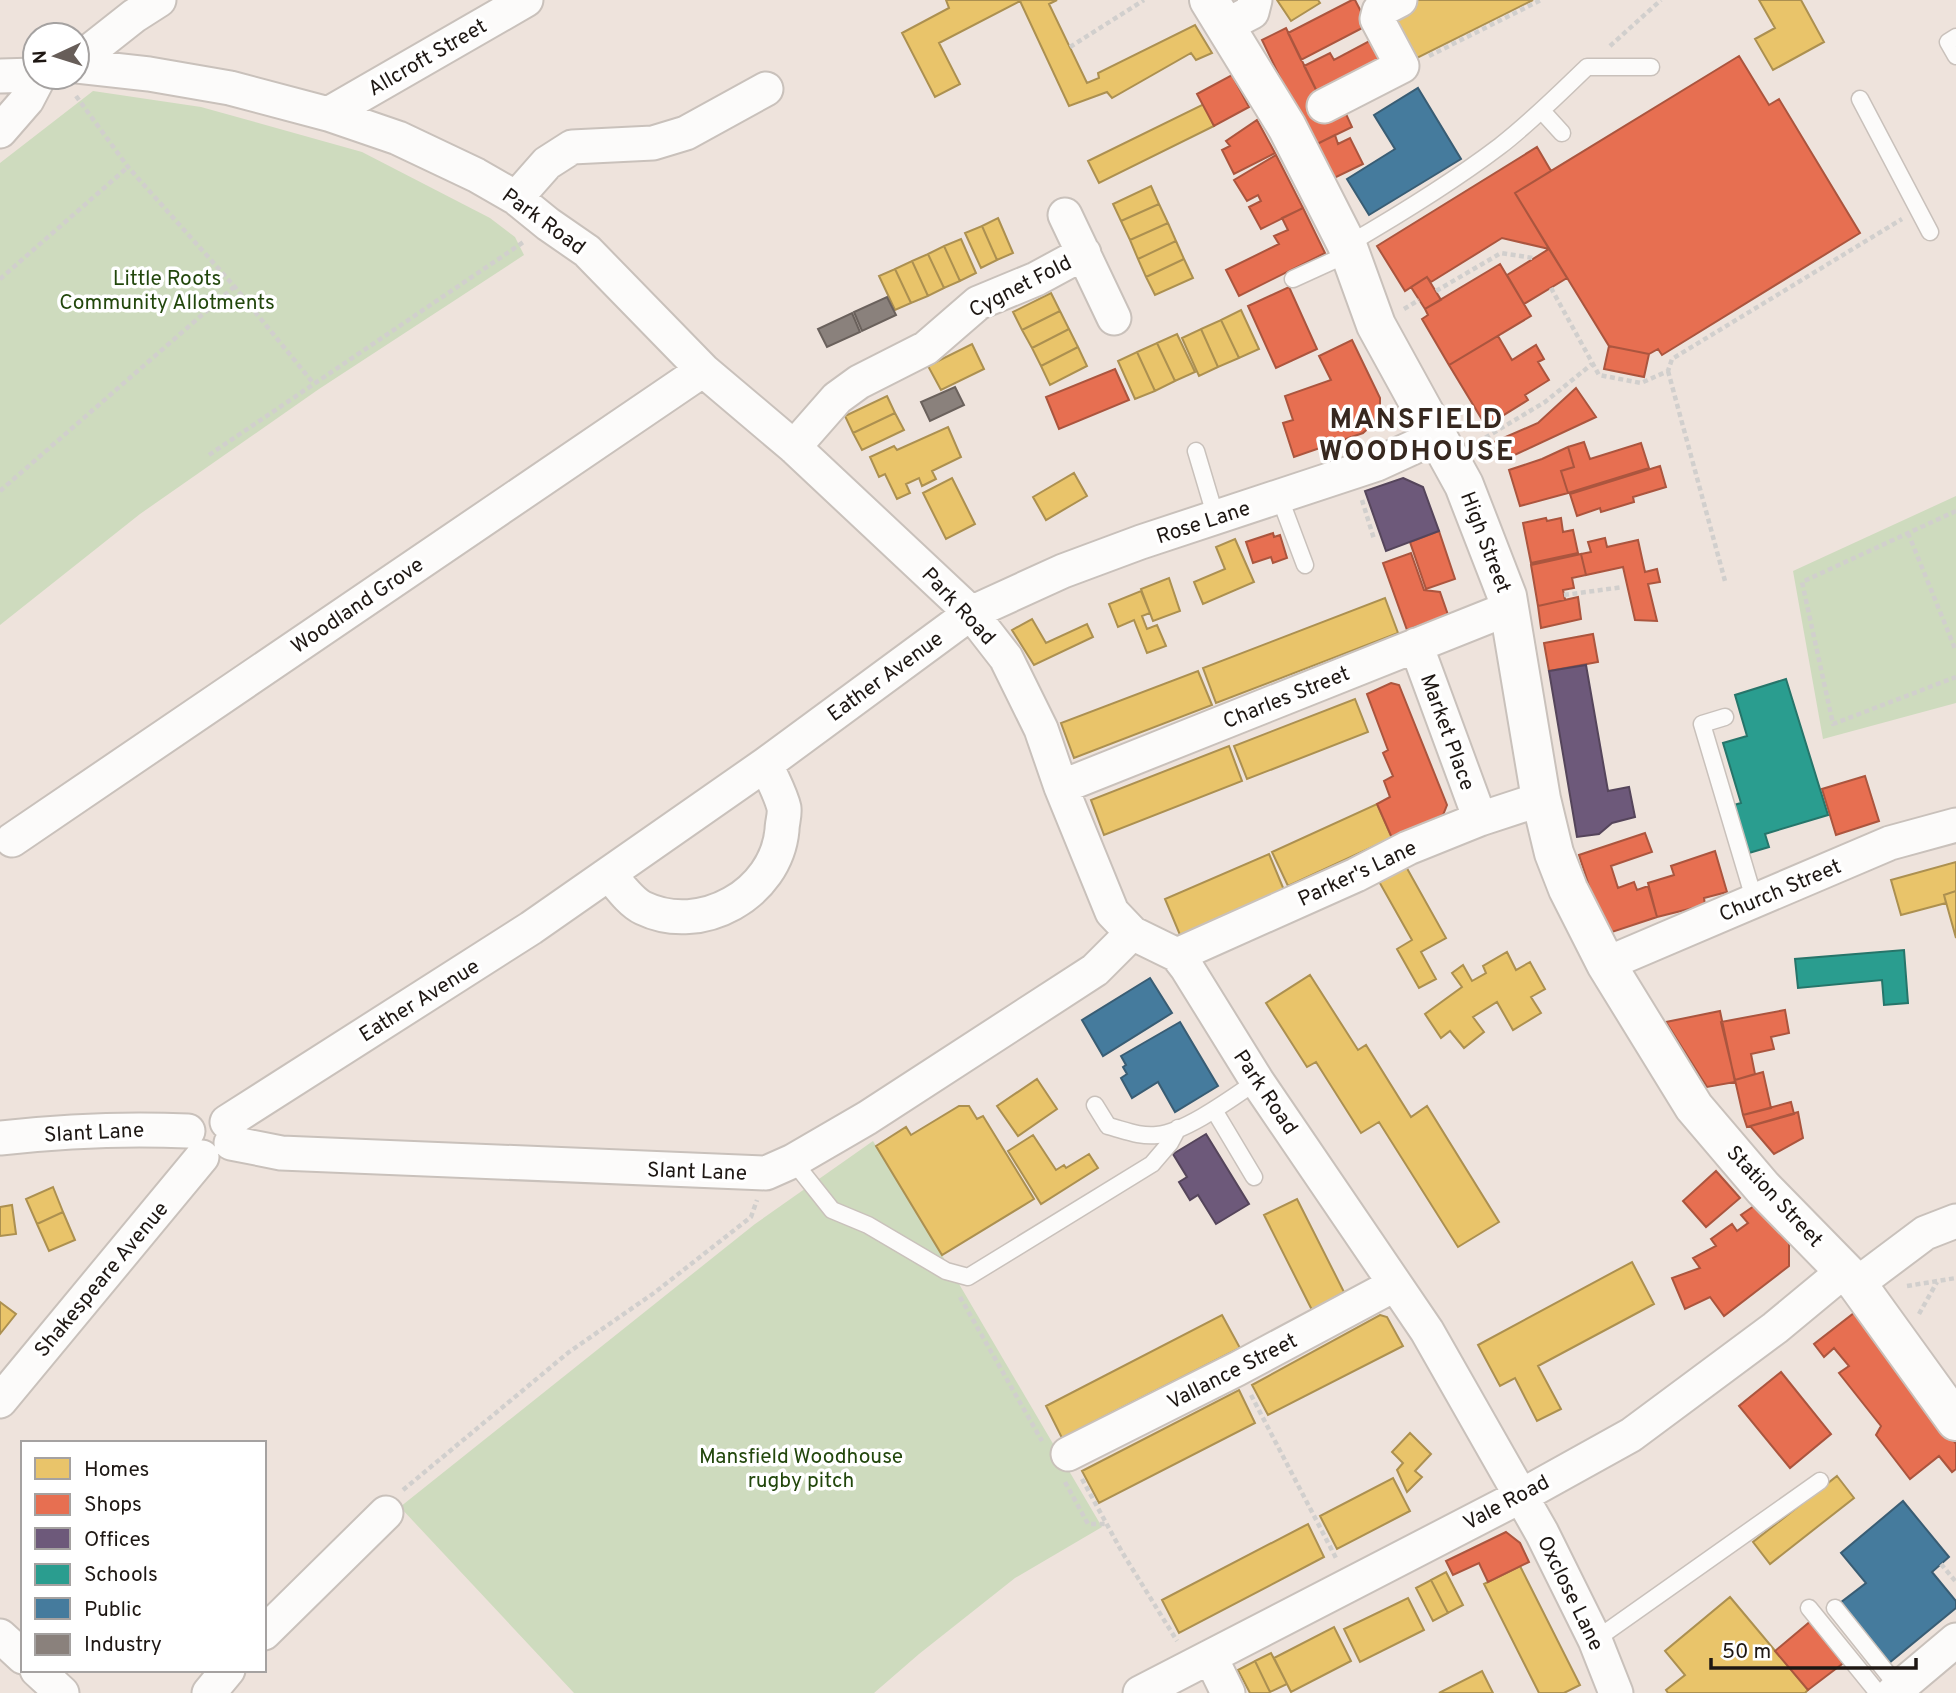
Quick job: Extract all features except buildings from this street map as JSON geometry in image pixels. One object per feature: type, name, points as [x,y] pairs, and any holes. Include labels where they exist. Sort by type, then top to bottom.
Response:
[{"type":"street","name":"Allcroft Street","points":[[328,114],[526,0]]},
{"type":"street","points":[[1218,13],[1252,12],[1255,0]]},
{"type":"street","points":[[1304,117],[1402,65],[1377,19],[1379,11],[1400,0]]},
{"type":"street","points":[[91,56],[140,5]]},
{"type":"street","name":"High Street","points":[[1218,13],[1304,117],[1376,325],[1444,447],[1482,526],[1510,608],[1541,799],[1554,853],[1568,889],[1606,964]]},
{"type":"street","name":"Park Road","points":[[91,72],[149,74],[230,88],[328,114],[398,138],[476,174],[516,198],[587,251],[703,370],[794,447],[971,613],[1006,658],[1041,729],[1061,787],[1112,912],[1132,933],[1177,955],[1194,979],[1257,1081],[1427,1331],[1521,1496]]},
{"type":"street","points":[[0,76],[21,76]]},
{"type":"street","points":[[516,198],[547,163],[572,147],[653,143],[675,137],[766,89]]},
{"type":"street","points":[[0,131],[27,100],[31,91]]},
{"type":"street","points":[[1065,215],[1114,318]]},
{"type":"street","name":"Cygnet Fold","points":[[794,447],[837,398],[859,382],[926,348],[978,303],[1036,279],[1084,254]]},
{"type":"street","name":"Woodland Grove","points":[[12,840],[703,370]]},
{"type":"street","name":"Rose Lane","points":[[971,613],[1063,571],[1377,464],[1444,447]]},
{"type":"street","name":"Charles Street","points":[[1061,787],[1510,608]]},
{"type":"street","name":"Eather Avenue","points":[[212,1138],[531,928],[766,764],[971,613]]},
{"type":"street","name":"Market Place","points":[[1416,645],[1480,819]]},
{"type":"street","points":[[609,874],[640,907],[675,918],[710,913],[734,904],[766,875],[780,846],[784,808],[766,764]]},
{"type":"street","name":"Parker's Lane","points":[[1177,955],[1356,875],[1408,848],[1480,819],[1541,799]]},
{"type":"street","name":"Church Street","points":[[1606,964],[1890,843],[1956,825]]},
{"type":"street","points":[[780,1167],[867,1118],[1095,970],[1132,933]]},
{"type":"street","name":"Station Street","points":[[1606,964],[1694,1107],[1763,1188],[1858,1285],[1956,1421]]},
{"type":"street","name":"Slant Lane","points":[[0,1138],[105,1129],[212,1138],[281,1153],[780,1167]]},
{"type":"street","name":"Shakespeare Avenue","points":[[0,1401],[212,1138]]},
{"type":"street","name":"Vale Road","points":[[1140,1693],[1521,1496],[1631,1435],[1775,1328],[1858,1285],[1925,1233],[1956,1221]]},
{"type":"street","name":"Vallance Street","points":[[1058,1459],[1237,1369],[1394,1285]]},
{"type":"street","name":"Oxclose Lane","points":[[1521,1496],[1595,1640],[1616,1693]]},
{"type":"street","points":[[266,1631],[386,1513]]},
{"type":"street","points":[[0,1636],[21,1655]]},
{"type":"street","points":[[1890,1691],[1956,1640]]},
{"type":"street","points":[[1202,1662],[1228,1693]]},
{"type":"street","points":[[39,1672],[62,1693]]},
{"type":"street","points":[[209,1693],[226,1672]]},
{"type":"lane","points":[[1956,37],[1948,42],[1956,56]]},
{"type":"lane","points":[[1293,279],[1348,249],[1499,147],[1542,111],[1587,67],[1651,67]]},
{"type":"lane","points":[[1860,99],[1930,232]]},
{"type":"lane","points":[[1542,111],[1562,133]]},
{"type":"lane","points":[[1196,451],[1216,518]]},
{"type":"lane","points":[[1279,496],[1305,565]]},
{"type":"lane","points":[[1725,717],[1702,724],[1755,902]]},
{"type":"lane","points":[[1096,1105],[1108,1126],[1142,1135],[1158,1135],[1213,1110],[1257,1081]]},
{"type":"lane","points":[[1213,1110],[1254,1177]]},
{"type":"lane","points":[[780,1167],[832,1210],[868,1225],[946,1271],[968,1277],[1152,1164],[1170,1143],[1178,1128]]},
{"type":"lane","points":[[1595,1640],[1819,1481]]},
{"type":"lane","points":[[1809,1608],[1890,1691]]},
{"type":"lane","points":[[1835,1608],[1890,1691]]},
{"type":"path","points":[[1070,47],[1144,0]]},
{"type":"path","points":[[1402,65],[1408,67],[1541,0]]},
{"type":"path","points":[[1587,67],[1661,0]]},
{"type":"path","points":[[86,91],[128,167],[234,286],[314,384]]},
{"type":"path","points":[[0,279],[128,167]]},
{"type":"path","points":[[1725,581],[1668,372],[1672,359],[1903,219]]},
{"type":"path","points":[[209,455],[548,224]]},
{"type":"path","points":[[1436,291],[1501,253],[1533,258]]},
{"type":"path","points":[[0,491],[234,286]]},
{"type":"path","points":[[1551,288],[1599,375],[1642,383],[1668,372]]},
{"type":"path","points":[[1444,447],[1545,402],[1592,364]]},
{"type":"path","points":[[1353,472],[1374,539]]},
{"type":"path","points":[[1956,511],[1802,582],[1833,724],[1956,677]]},
{"type":"path","points":[[1909,533],[1956,651]]},
{"type":"path","points":[[1564,595],[1623,587]]},
{"type":"path","points":[[386,1513],[397,1495],[569,1352],[654,1293],[751,1217],[780,1167]]},
{"type":"path","points":[[946,1271],[1058,1459],[1202,1662]]},
{"type":"path","points":[[1858,1285],[1904,1286],[1956,1278]]},
{"type":"path","points":[[1237,1369],[1349,1584]]},
{"type":"path","points":[[1058,1459],[1088,1524],[1106,1524]]},
{"type":"path","points":[[1941,1564],[1956,1582]]},
{"type":"green space","name":"Little Roots Community Allotments","points":[[93,91],[201,107],[362,152],[490,218],[515,237],[524,255],[319,389],[140,514],[0,625],[0,163]]},
{"type":"green space","points":[[1956,496],[1956,703],[1823,739],[1793,571]]},
{"type":"green space","name":"Mansfield Woodhouse rugby pitch","points":[[873,1141],[1102,1527],[1015,1578],[874,1693],[574,1693],[400,1507],[755,1224]]},
{"type":"district","name":"MANSFIELD WOODHOUSE","points":[[1417,434]]}]
